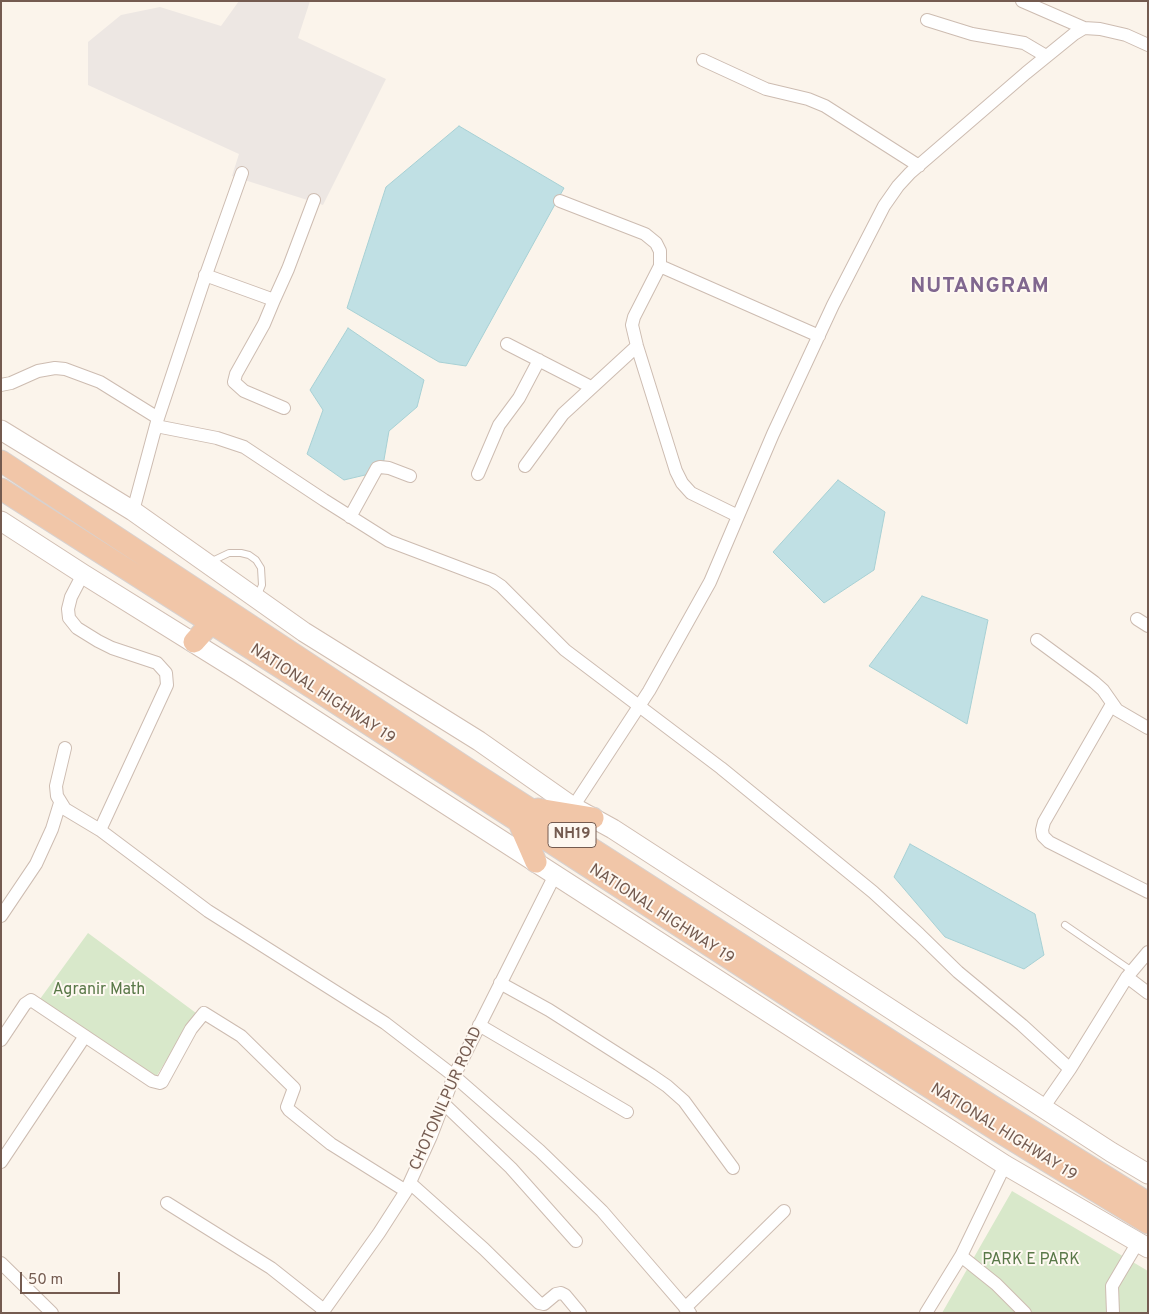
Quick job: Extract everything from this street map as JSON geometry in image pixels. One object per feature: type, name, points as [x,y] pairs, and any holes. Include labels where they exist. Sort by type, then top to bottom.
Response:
[{"type":"highway","name":"NH19","points":[[1,461],[524,815],[1148,1202]]},
{"type":"highway","name":"NATIONAL HIGHWAY 19","points":[[1,489],[211,623],[524,815],[982,1121],[1148,1223]]},
{"type":"highway","points":[[194,642],[211,623]]},
{"type":"highway","points":[[536,862],[524,815],[593,818]]},
{"type":"main road","points":[[1,430],[133,511],[208,562],[256,599],[304,632],[479,741],[573,807],[612,829],[1148,1174]]},
{"type":"main road","points":[[1,521],[194,642],[1004,1165],[1143,1245]]},
{"type":"street","points":[[1022,1],[1084,28],[1100,29],[1126,35],[1148,45]]},
{"type":"street","points":[[927,20],[972,34],[1024,43],[1046,56]]},
{"type":"street","points":[[573,807],[640,706],[710,582],[773,434],[819,336],[884,206],[898,186],[918,166],[1046,56],[1084,28]]},
{"type":"street","points":[[703,60],[766,89],[808,99],[825,106],[918,166]]},
{"type":"street","points":[[133,511],[157,422],[205,275],[242,174]]},
{"type":"street","points":[[284,408],[244,391],[234,382],[236,374],[264,324],[288,269],[314,200]]},
{"type":"street","points":[[560,201],[645,234],[656,243],[660,251],[660,266],[634,317],[632,325],[637,346],[676,470],[682,483],[691,493],[738,516]]},
{"type":"street","points":[[660,266],[819,336]]},
{"type":"street","points":[[205,275],[274,300]]},
{"type":"street","points":[[507,344],[592,387]]},
{"type":"street","points":[[525,466],[563,414],[637,346]]},
{"type":"street","points":[[478,474],[499,425],[519,398],[539,360]]},
{"type":"street","points":[[1,385],[38,371],[65,368],[100,382],[157,422],[244,447],[389,541],[492,580],[565,650],[721,768],[873,892],[958,972],[1070,1069]]},
{"type":"street","points":[[350,517],[377,468],[389,468],[410,476]]},
{"type":"street","points":[[83,574],[71,597],[68,609],[69,618],[77,628],[98,641],[112,648],[156,663],[166,673],[167,686],[100,830]]},
{"type":"street","points":[[1037,640],[1094,682],[1122,713],[1148,728]]},
{"type":"street","points":[[1112,704],[1044,822],[1043,836],[1049,842],[1148,892]]},
{"type":"street","points":[[65,748],[56,786],[56,796],[65,809],[100,830],[208,911],[386,1023],[454,1076],[540,1151],[602,1210],[687,1310],[784,1211]]},
{"type":"street","points":[[2,914],[36,864],[52,829],[60,803]]},
{"type":"street","name":"CHOTONILPUR ROAD","points":[[323,1311],[379,1233],[408,1187],[454,1076],[555,875]]},
{"type":"street","points":[[1043,1108],[1130,974],[1146,956]]},
{"type":"street","points":[[1130,974],[1148,993]]},
{"type":"street","points":[[500,983],[549,1010],[667,1086],[684,1101],[733,1168]]},
{"type":"street","points":[[1,1040],[25,1004],[31,1000],[155,1083],[160,1083],[191,1029],[204,1012],[241,1036],[294,1088],[288,1107],[289,1110],[331,1144],[408,1187],[484,1249],[539,1303],[544,1304],[556,1294],[561,1293],[565,1295],[580,1313]]},
{"type":"street","points":[[479,1025],[627,1112]]},
{"type":"street","points":[[1,1162],[85,1036]]},
{"type":"street","points":[[443,1104],[511,1168],[576,1242]]},
{"type":"street","points":[[926,1313],[961,1256],[1004,1165]]},
{"type":"street","points":[[166,1203],[270,1268],[323,1311]]},
{"type":"street","points":[[1113,1313],[1112,1286],[1143,1245]]},
{"type":"street","points":[[961,1256],[996,1284],[1024,1313]]},
{"type":"street","points":[[1,1263],[52,1313]]},
{"type":"lane","points":[[208,562],[229,553],[250,555],[261,568],[262,585],[256,599]]},
{"type":"lane","points":[[1065,925],[1130,974]]},
{"type":"shaded area","points":[[239,1],[310,1],[298,38],[386,79],[323,205],[232,176],[239,154],[88,85],[88,42],[121,15],[160,7],[221,26]]},
{"type":"green space","name":"Agranir Math","points":[[88,933],[196,1013],[156,1077],[40,999]]},
{"type":"green space","name":"PARK E PARK","points":[[1012,1191],[1148,1271],[1148,1313],[942,1313]]},
{"type":"water","points":[[459,126],[564,188],[466,366],[439,362],[347,308],[386,187]]},
{"type":"water","points":[[348,328],[424,380],[417,407],[389,431],[382,471],[344,480],[307,454],[323,410],[310,390]]},
{"type":"water","points":[[838,480],[885,512],[874,570],[824,603],[773,552]]},
{"type":"water","points":[[922,596],[988,620],[967,724],[869,666]]},
{"type":"water","points":[[910,844],[1035,914],[1044,955],[1024,969],[945,937],[894,877]]},
{"type":"district","name":"NUTANGRAM","points":[[980,288]]}]
